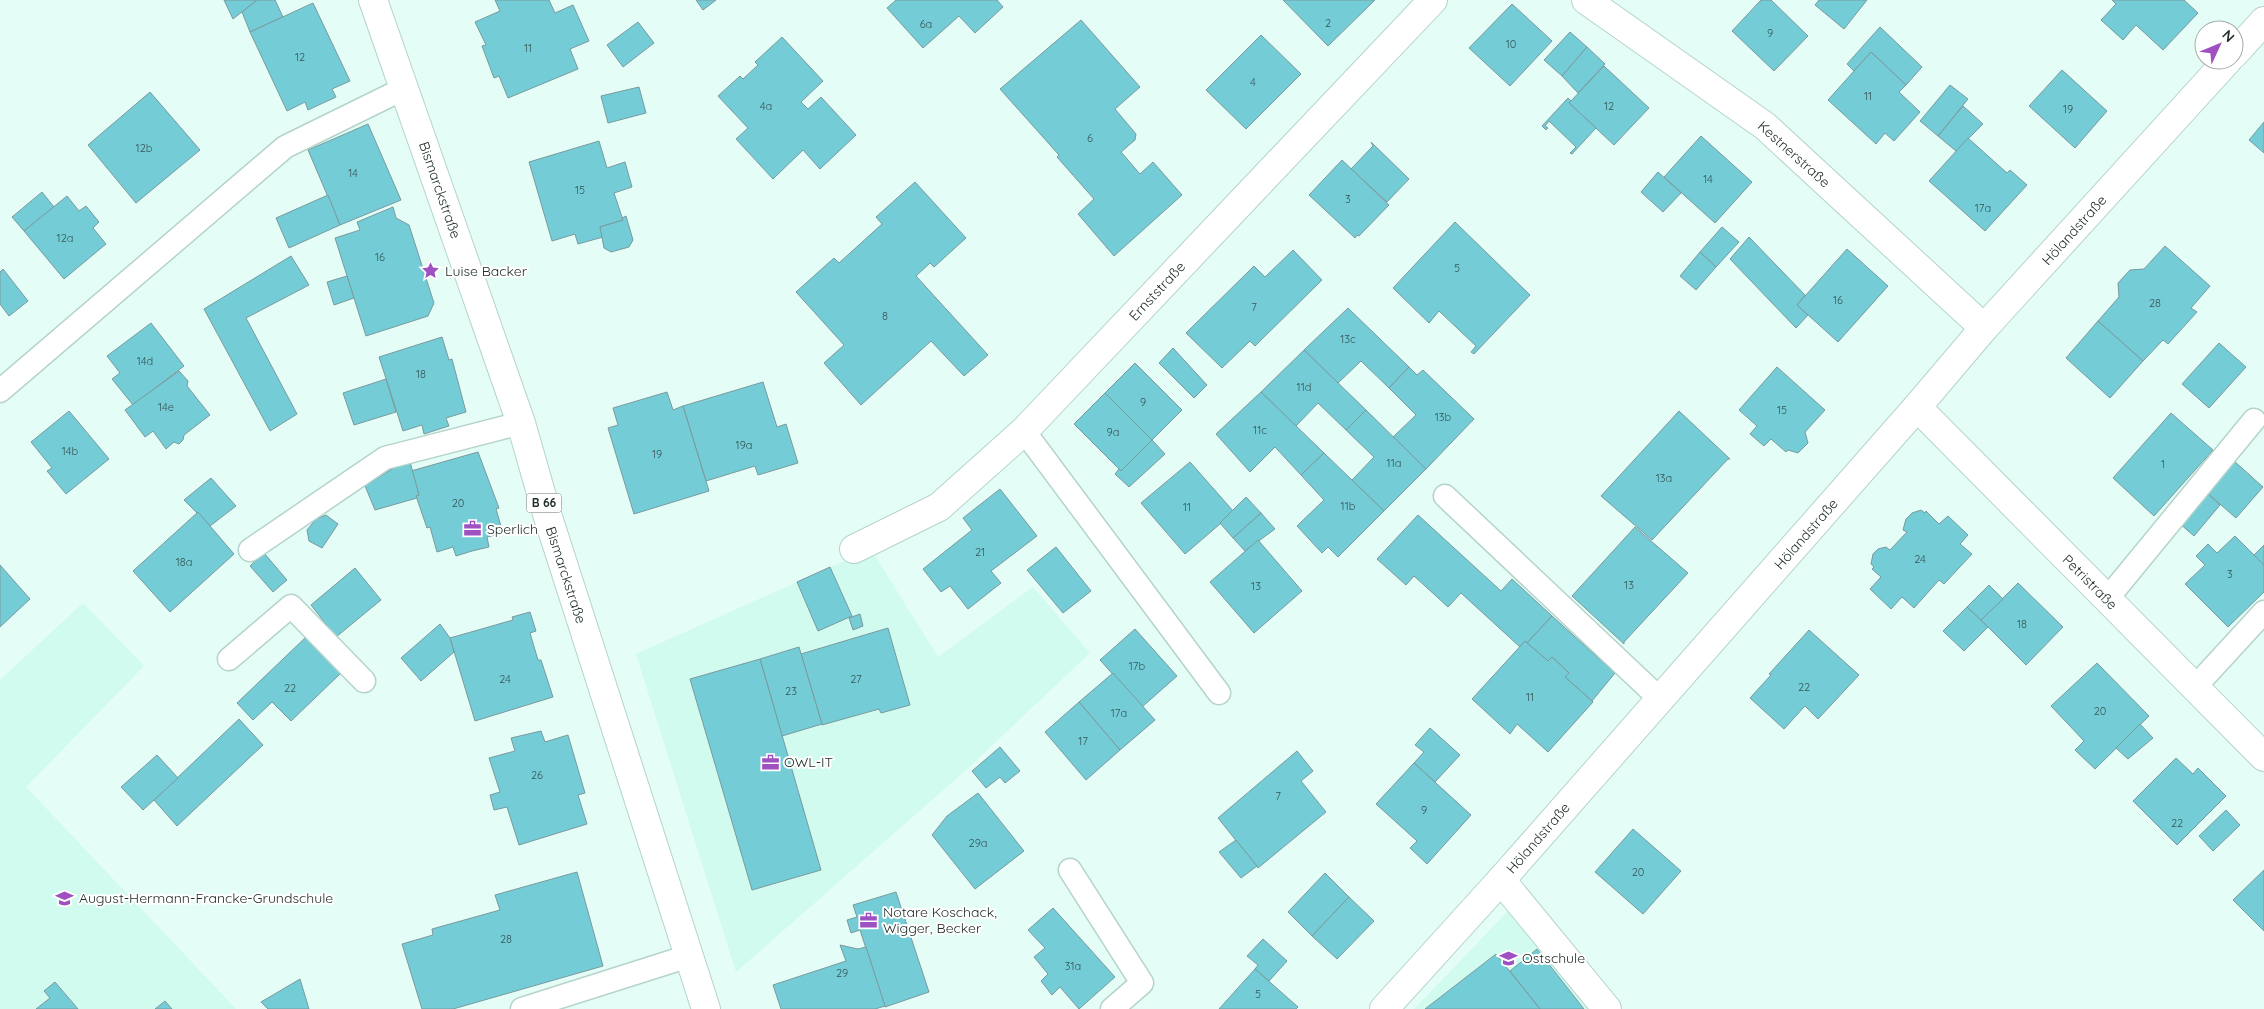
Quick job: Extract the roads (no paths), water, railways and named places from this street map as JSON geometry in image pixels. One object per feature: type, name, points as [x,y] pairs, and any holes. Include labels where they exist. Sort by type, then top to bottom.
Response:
[{"type":"street","name":"Bismarckstraße","points":[[373,0],[521,423],[547,514],[706,1009]]},
{"type":"street","name":"Ernststraße","points":[[854,549],[939,507],[1024,431],[1433,0]]},
{"type":"street","name":"Kestnerstraße","points":[[1586,0],[1765,126],[1984,328]]},
{"type":"street","points":[[2244,43],[2264,21]]},
{"type":"street","name":"Hölandstraße","points":[[1384,1009],[1501,880],[1917,407],[1984,328],[2219,70]]},
{"type":"street","name":"Petristraße","points":[[1917,407],[2264,757]]},
{"type":"street","points":[[1501,880],[1607,1009]]},
{"type":"lane","points":[[0,391],[286,148],[404,88]]},
{"type":"lane","points":[[2107,599],[2254,420]]},
{"type":"lane","points":[[250,550],[386,458],[521,423]]},
{"type":"lane","points":[[1024,431],[1219,693]]},
{"type":"lane","points":[[1444,496],[1660,699]]},
{"type":"lane","points":[[229,659],[291,606],[364,681]]},
{"type":"lane","points":[[2195,687],[2264,612]]},
{"type":"lane","points":[[1070,870],[1142,982],[1112,1009]]},
{"type":"lane","points":[[522,1009],[689,956]]},
{"type":"place","name":"Luise Backer","points":[[431,271]]},
{"type":"place","name":"Sperlich","points":[[473,529]]},
{"type":"place","name":"OWL-IT","points":[[770,762]]},
{"type":"place","name":"August-Hermann-Francke-Grundschule","points":[[65,898]]},
{"type":"place","name":"Notare Koschack, Wigger, Becker","points":[[869,920]]},
{"type":"place","name":"Ostschule","points":[[1508,958]]}]
